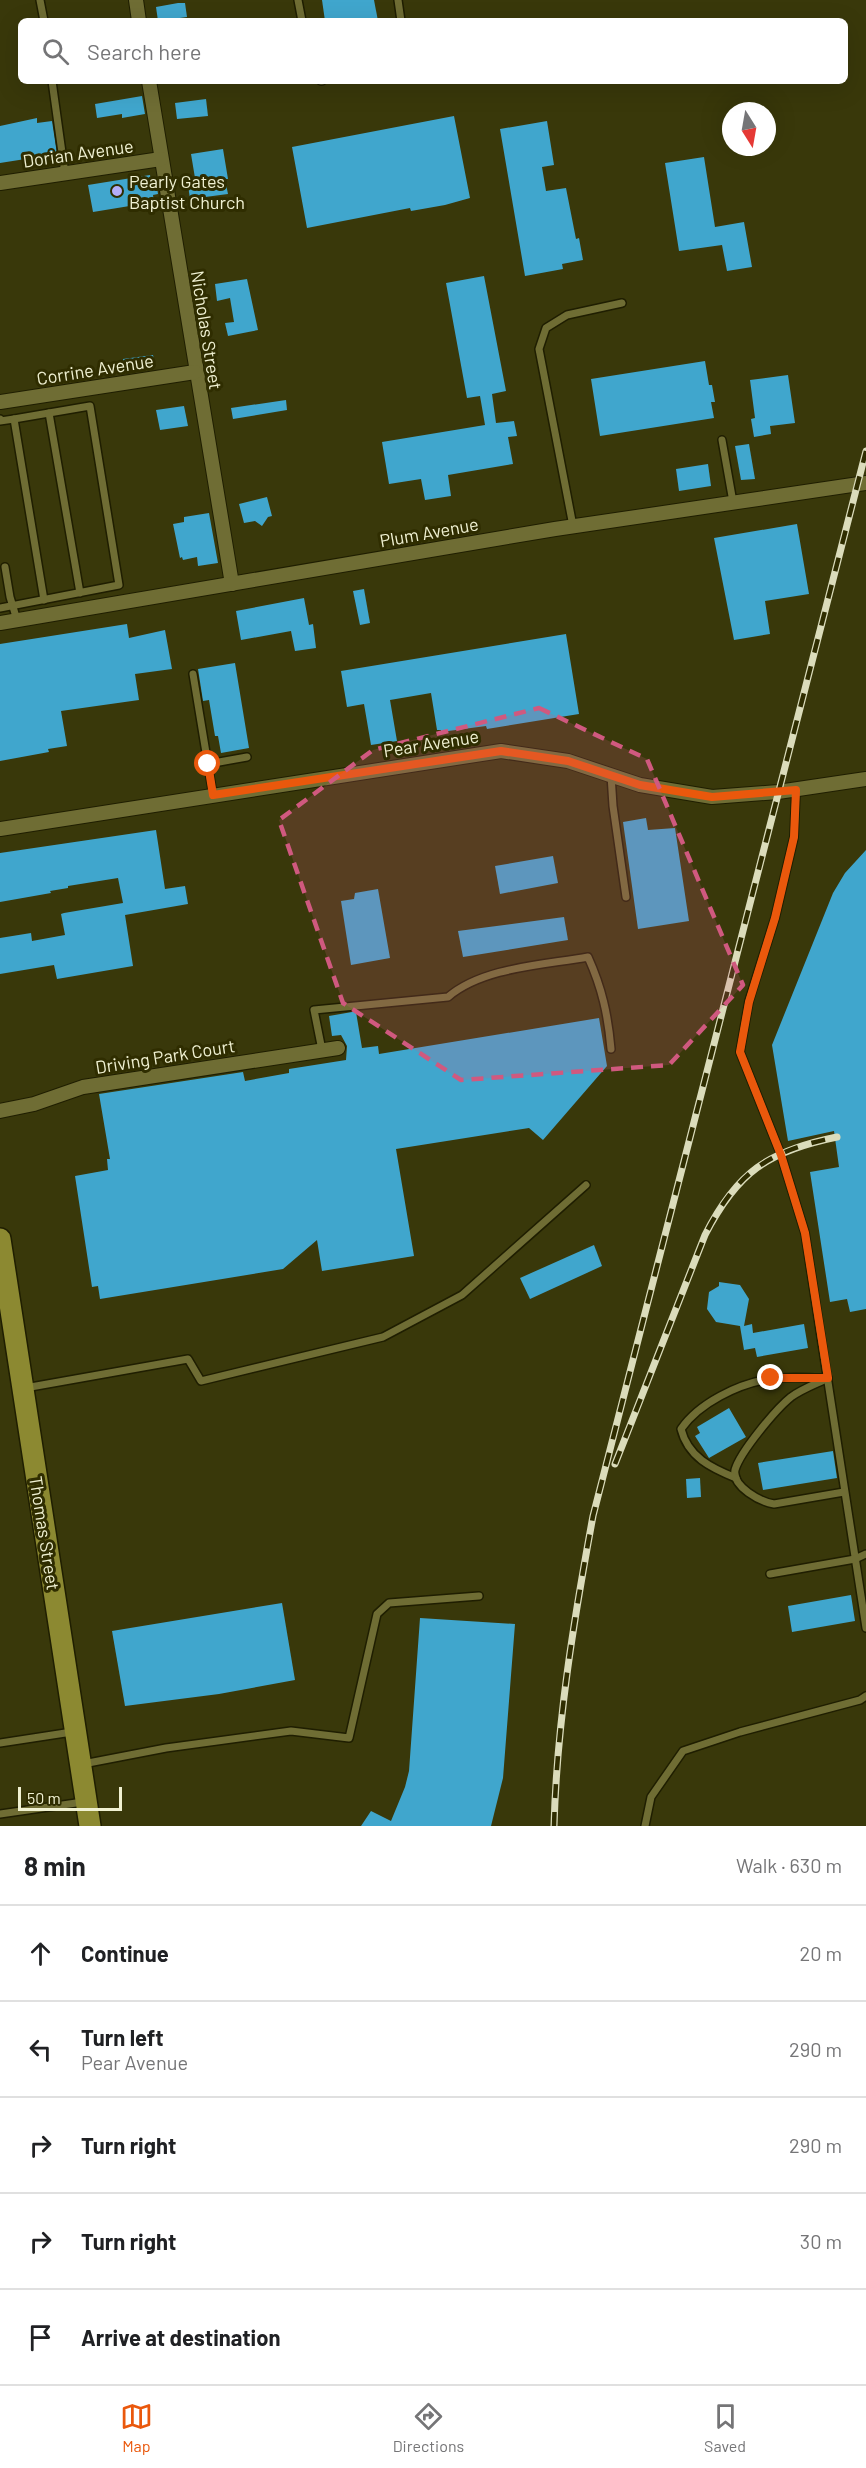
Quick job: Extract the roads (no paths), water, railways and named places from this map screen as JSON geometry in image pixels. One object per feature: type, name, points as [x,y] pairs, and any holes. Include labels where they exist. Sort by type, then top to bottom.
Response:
[{"type":"main road","name":"Thomas Street","points":[[0,1239],[90,1826]]},
{"type":"street","points":[[136,0],[139,18]]},
{"type":"street","name":"Nicholas Street","points":[[149,84],[195,372],[232,584]]},
{"type":"street","name":"Dorian Avenue","points":[[0,183],[161,159]]},
{"type":"street","name":"Corrine Avenue","points":[[0,402],[195,372]]},
{"type":"street","name":"Plum Avenue","points":[[0,623],[573,526],[866,483]]},
{"type":"street","name":"Pear Avenue","points":[[0,829],[501,751],[568,761],[640,785],[712,797],[796,790],[866,779]]},
{"type":"street","name":"Driving Park Court","points":[[0,1111],[34,1104],[83,1087],[338,1048]]},
{"type":"lane","points":[[40,0],[43,18]]},
{"type":"lane","points":[[298,0],[301,18]]},
{"type":"lane","points":[[398,0],[401,18]]},
{"type":"lane","points":[[52,84],[65,174]]},
{"type":"lane","points":[[573,526],[539,349],[546,328],[567,315],[622,303]]},
{"type":"lane","points":[[0,420],[90,406],[119,585],[0,608]]},
{"type":"lane","points":[[49,413],[80,593]]},
{"type":"lane","points":[[14,419],[44,600]]},
{"type":"lane","points":[[722,440],[733,502]]},
{"type":"lane","points":[[5,567],[17,620]]},
{"type":"lane","points":[[193,674],[213,795]]},
{"type":"lane","points":[[208,764],[248,757]]},
{"type":"lane","points":[[611,775],[626,897]]},
{"type":"lane","points":[[796,790],[794,837],[775,918],[749,1002],[740,1052],[781,1155],[805,1233],[866,1628]]},
{"type":"lane","points":[[322,1050],[314,1010],[448,997],[461,986],[495,974],[588,957],[606,1006],[611,1049]]},
{"type":"lane","points":[[23,1388],[188,1359],[201,1381],[383,1337],[462,1295],[586,1185]]},
{"type":"lane","points":[[828,1378],[771,1378],[750,1383],[711,1402],[689,1418],[681,1429],[684,1442],[708,1467],[736,1478],[746,1490],[765,1503],[774,1504],[844,1492]]},
{"type":"lane","points":[[736,1478],[735,1471],[742,1456],[775,1412],[793,1396],[828,1378]]},
{"type":"lane","points":[[770,1574],[855,1559],[866,1554]]},
{"type":"lane","points":[[80,1765],[166,1748],[291,1731],[349,1738],[377,1614],[389,1602],[478,1596]]},
{"type":"lane","points":[[645,1826],[651,1797],[683,1751],[740,1732],[860,1700],[866,1696]]},
{"type":"lane","points":[[0,1743],[75,1731]]},
{"type":"lane","points":[[0,1814],[86,1801]]},
{"type":"railway","points":[[554,1826],[563,1709],[579,1593],[593,1516],[866,451]]},
{"type":"railway","points":[[615,1464],[705,1235],[729,1195],[757,1168],[773,1158],[792,1149],[837,1137]]},
{"type":"place","name":"Pearly Gates Baptist Church","points":[[117,191]]}]
